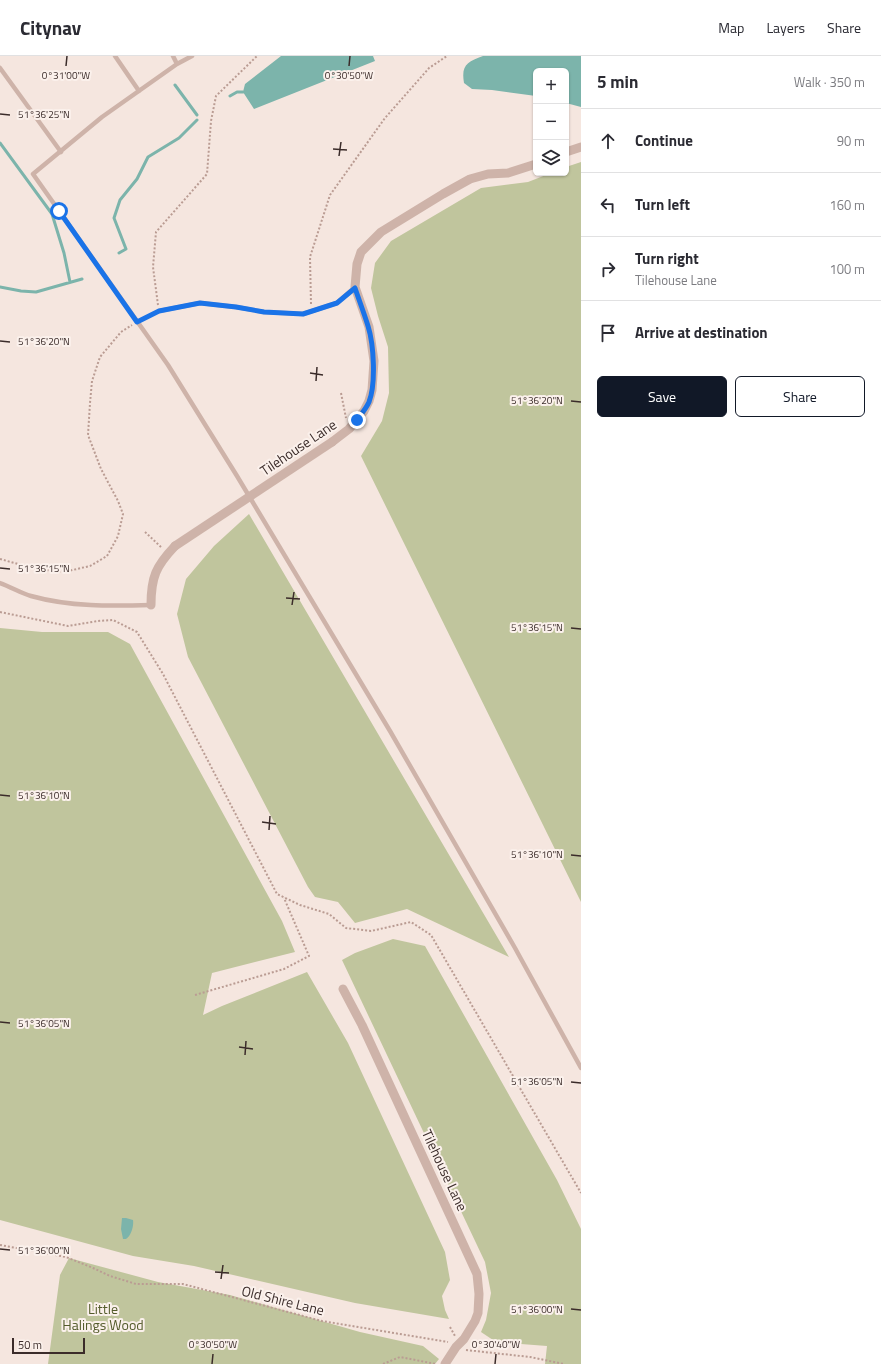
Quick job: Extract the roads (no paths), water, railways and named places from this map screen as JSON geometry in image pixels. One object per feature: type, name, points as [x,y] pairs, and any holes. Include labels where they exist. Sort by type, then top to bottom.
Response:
[{"type":"street","points":[[569,151],[581,147]]},
{"type":"street","name":"Tilehouse Lane","points":[[151,605],[151,588],[156,570],[175,546],[332,442],[349,429],[364,411],[372,390],[374,361],[369,327],[355,288],[357,264],[362,252],[381,232],[470,179],[488,174],[508,173],[533,165]]},
{"type":"street","name":"Tilehouse Lane","points":[[343,989],[362,1025],[477,1274],[480,1294],[478,1312],[475,1321],[464,1339],[456,1347],[445,1364]]},
{"type":"lane","points":[[115,56],[139,91]]},
{"type":"lane","points":[[173,56],[177,64]]},
{"type":"lane","points":[[192,56],[177,64],[102,117],[33,174],[168,365],[237,476],[390,731],[515,948],[581,1068]]},
{"type":"lane","points":[[0,68],[61,152]]},
{"type":"lane","points":[[159,311],[200,303],[264,312],[303,314],[337,303],[355,288]]},
{"type":"lane","points":[[0,583],[31,596],[61,602],[103,606],[151,605]]},
{"type":"water","points":[[281,56],[373,56],[375,61],[254,109],[243,92],[245,84]]},
{"type":"water","points":[[483,56],[581,56],[581,107],[569,104],[569,68],[533,68],[533,96],[472,89],[464,83],[463,72],[466,65]]},
{"type":"water","points":[[122,1218],[133,1220],[132,1231],[126,1239],[123,1239],[121,1229]]},
{"type":"waterway","points":[[175,85],[197,115]]},
{"type":"waterway","points":[[230,96],[237,92],[243,92]]},
{"type":"waterway","points":[[119,253],[126,249],[114,218],[120,200],[137,179],[148,157],[179,138],[197,120]]},
{"type":"waterway","points":[[0,143],[52,214],[64,253],[70,282]]},
{"type":"waterway","points":[[0,287],[36,292],[82,279]]},
{"type":"park label","name":"Little Halings Wood","points":[[103,1316]]}]
